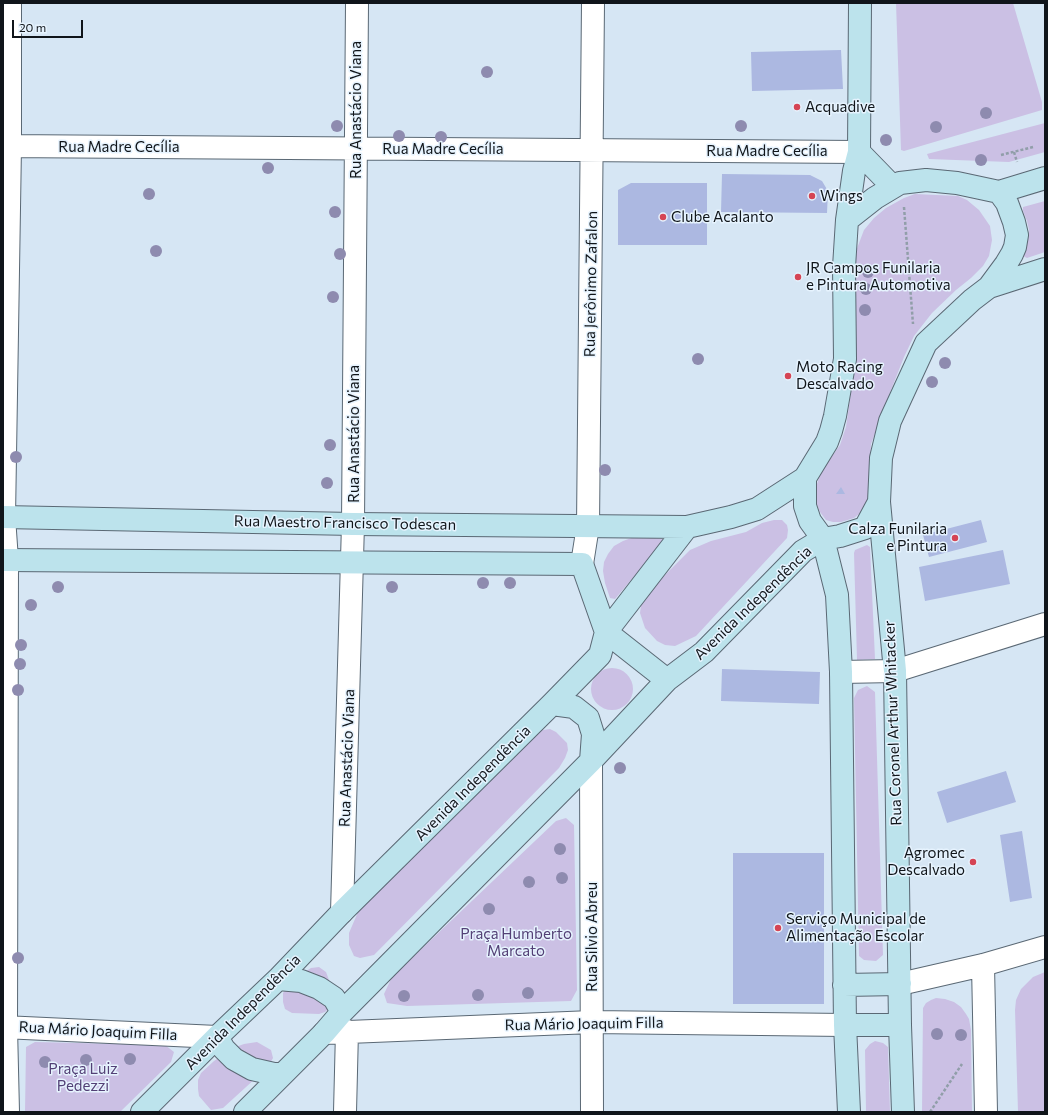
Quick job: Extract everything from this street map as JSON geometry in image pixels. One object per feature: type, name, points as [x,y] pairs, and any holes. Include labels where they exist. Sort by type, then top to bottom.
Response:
[{"type":"main road","points":[[687,528],[757,509],[805,478],[832,431],[837,409],[844,359],[844,266],[847,220],[854,171],[859,152],[860,3]]},
{"type":"main road","points":[[859,152],[892,187]]},
{"type":"main road","points":[[847,220],[875,198],[900,183],[926,180],[957,183],[999,192],[1045,178]]},
{"type":"main road","points":[[989,287],[1012,254],[1017,235],[1007,203],[999,192]]},
{"type":"main road","points":[[989,287],[1045,269]]},
{"type":"main road","name":"Rua Coronel Arthur Whitacker","points":[[903,1112],[900,1025],[895,671],[879,502],[881,458],[890,421],[926,343],[972,300],[989,287]]},
{"type":"main road","points":[[805,478],[805,506],[810,521],[823,539],[837,595],[841,672],[844,985],[849,1112]]},
{"type":"main road","name":"Avenida Independência","points":[[245,1112],[324,1033],[344,1022],[667,680],[704,652],[803,551],[823,539],[840,536],[865,528],[879,502]]},
{"type":"main road","name":"Rua Maestro Francisco Todescan","points":[[3,517],[353,524],[687,528]]},
{"type":"main road","name":"Avenida Independência","points":[[142,1112],[278,979],[342,912],[600,655],[606,632],[687,528]]},
{"type":"main road","points":[[5,560],[582,564],[606,632],[667,680]]},
{"type":"main road","points":[[552,704],[574,708],[588,718],[593,734],[591,761]]},
{"type":"main road","points":[[278,979],[300,981],[318,988],[334,998],[344,1022]]},
{"type":"main road","points":[[844,985],[900,984]]},
{"type":"main road","points":[[845,1025],[900,1025]]},
{"type":"main road","points":[[217,1037],[224,1049],[234,1059],[252,1069],[274,1074],[283,1074]]},
{"type":"street","points":[[8,1112],[5,1027],[5,560],[3,517],[6,146],[10,3]]},
{"type":"street","name":"Rua Anastácio Viana","points":[[342,912],[353,524],[357,3]]},
{"type":"street","name":"Rua Jerônimo Zafalon","points":[[582,564],[588,526],[593,3]]},
{"type":"street","name":"Rua Madre Cecília","points":[[6,146],[859,152]]},
{"type":"street","points":[[841,672],[895,671],[1045,624]]},
{"type":"street","name":"Rua Silvio Abreu","points":[[591,761],[592,1112]]},
{"type":"street","points":[[900,984],[983,965],[1045,947]]},
{"type":"street","points":[[983,965],[986,1112]]},
{"type":"street","points":[[344,1022],[345,1112]]},
{"type":"street","name":"Rua Mário Joaquim Filla","points":[[344,1022],[592,1022],[845,1025]]},
{"type":"street","name":"Rua Mário Joaquim Filla","points":[[5,1027],[217,1037]]},
{"type":"path","points":[[1001,155],[1033,147]]},
{"type":"path","points":[[1014,152],[1017,164]]},
{"type":"path","points":[[904,205],[914,329]]},
{"type":"path","points":[[930,1112],[963,1063]]},
{"type":"green space","points":[[896,3],[1013,3],[1042,102],[1042,110],[904,151],[901,150]]},
{"type":"green space","points":[[1045,123],[1045,152],[1009,162],[929,159],[927,154]]},
{"type":"green space","points":[[915,194],[958,196],[967,200],[979,210],[990,226],[992,240],[989,256],[983,266],[971,278],[932,313],[914,336],[904,357],[871,444],[870,497],[863,511],[854,518],[841,522],[833,522],[826,520],[820,512],[816,502],[817,484],[821,472],[840,445],[846,427],[854,371],[856,251],[864,230],[874,218],[886,208]]},
{"type":"green space","points":[[1045,201],[1045,252],[1027,258],[1023,256],[1028,240],[1029,230],[1023,207]]},
{"type":"green space","points":[[782,520],[787,525],[787,538],[696,636],[675,646],[665,645],[657,641],[645,628],[640,613],[642,599],[656,584],[690,550],[711,541],[746,532],[762,523]]},
{"type":"green space","points":[[634,537],[662,539],[663,542],[615,599],[610,598],[603,571],[604,562],[614,546]]},
{"type":"green space","points":[[867,545],[870,547],[875,659],[857,660],[854,553],[855,550]]},
{"type":"green space","points":[[608,668],[616,668],[624,671],[630,677],[633,689],[630,701],[624,707],[616,710],[608,710],[600,707],[594,701],[591,693],[591,685],[594,677],[600,671]]},
{"type":"green space","points":[[867,686],[875,692],[883,955],[876,961],[864,960],[859,956],[854,698],[858,690]]},
{"type":"green space","points":[[550,729],[556,732],[567,743],[568,750],[559,768],[374,955],[360,958],[354,956],[349,945],[349,933],[358,912],[368,900],[537,732]]},
{"type":"green space","name":"Praça Humberto Marcato","points":[[566,818],[574,825],[577,990],[571,1001],[407,1006],[387,1003],[384,994],[392,977],[556,821]]},
{"type":"green space","points":[[319,967],[326,972],[332,988],[332,1005],[325,1012],[319,1014],[292,1013],[285,1009],[283,993],[303,973],[311,968]]},
{"type":"green space","points":[[1045,972],[1045,1112],[1018,1112],[1016,1000],[1021,989],[1033,977]]},
{"type":"green space","points":[[936,998],[954,1002],[961,1007],[969,1019],[971,1030],[972,1112],[922,1112],[923,1008],[926,1003]]},
{"type":"green space","points":[[875,1041],[883,1043],[888,1047],[890,1112],[866,1112],[865,1050]]},
{"type":"green space","name":"Praça Luiz Pedezzi","points":[[35,1042],[165,1045],[174,1052],[171,1062],[120,1112],[25,1112],[26,1047]]},
{"type":"green space","points":[[257,1042],[271,1050],[273,1058],[268,1067],[223,1108],[211,1110],[199,1096],[198,1080],[201,1073],[214,1061],[233,1048],[244,1044]]},
{"type":"building","points":[[841,50],[843,89],[752,91],[751,52]]},
{"type":"building","points":[[722,174],[810,175],[822,181],[828,191],[827,213],[721,212]]},
{"type":"building","name":"Clube Acalanto","points":[[631,183],[707,183],[707,245],[618,245],[618,190]]},
{"type":"building","points":[[841,487],[845,494],[836,494]]},
{"type":"building","name":"Calza Funilaria e Pintura","points":[[981,520],[987,542],[929,557],[923,535]]},
{"type":"building","points":[[1003,550],[1010,584],[925,601],[919,567]]},
{"type":"building","points":[[722,669],[820,672],[819,704],[721,701]]},
{"type":"building","points":[[1006,771],[1016,802],[947,823],[937,792]]},
{"type":"building","points":[[1022,831],[1032,898],[1010,902],[1000,835]]},
{"type":"building","name":"Serviço Municipal de Alimentação Escolar","points":[[733,853],[824,853],[824,1004],[733,1004]]},
{"type":"place","name":"Acquadive","points":[[797,107]]},
{"type":"place","name":"Wings","points":[[812,196]]},
{"type":"place","name":"Clube Acalanto","points":[[663,217]]},
{"type":"place","name":"JR Campos Funilaria e Pintura Automotiva","points":[[798,277]]},
{"type":"place","name":"Moto Racing Descalvado","points":[[788,376]]},
{"type":"place","name":"Calza Funilaria e Pintura","points":[[955,538]]},
{"type":"place","name":"Agromec Descalvado","points":[[973,862]]},
{"type":"place","name":"Serviço Municipal de Alimentação Escolar","points":[[778,928]]}]
